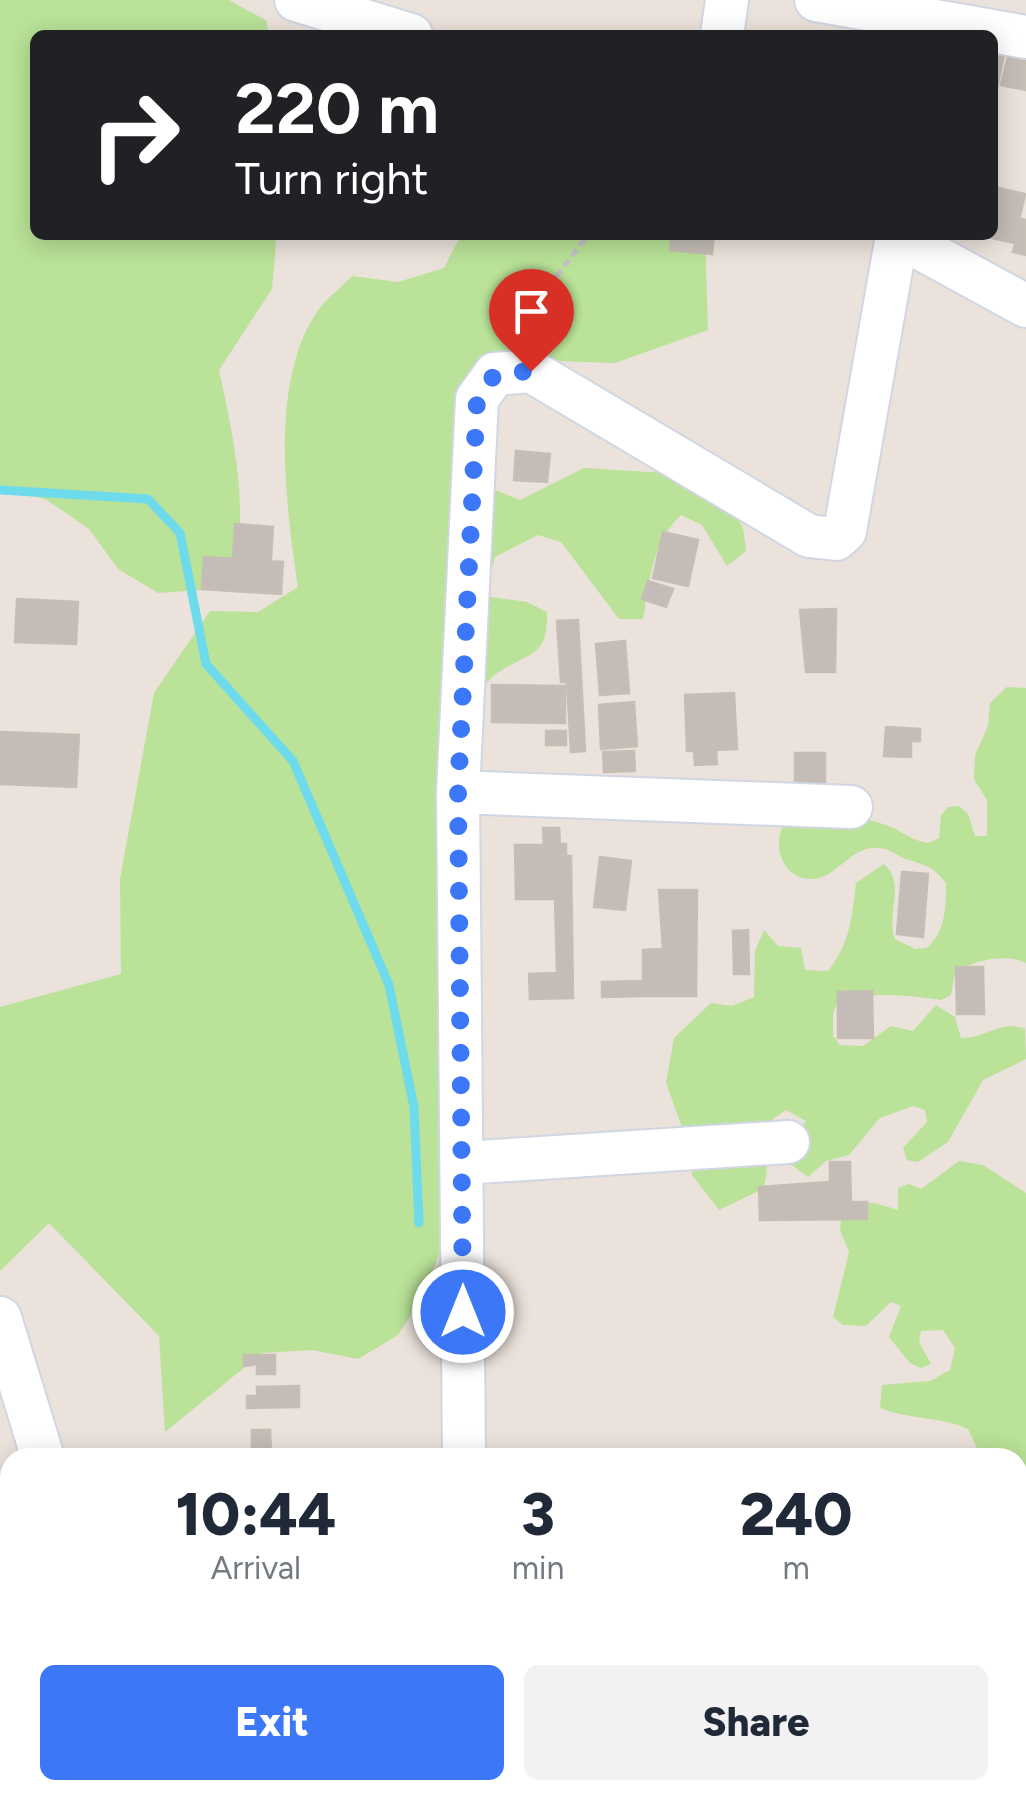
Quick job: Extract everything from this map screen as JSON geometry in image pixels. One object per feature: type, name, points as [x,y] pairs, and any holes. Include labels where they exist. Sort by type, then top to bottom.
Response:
[{"type":"street","points":[[296,0],[357,10],[400,30]]},
{"type":"street","points":[[723,30],[727,0]]},
{"type":"street","points":[[816,0],[986,30]]},
{"type":"street","points":[[998,32],[1026,37]]},
{"type":"street","points":[[464,1448],[458,792],[477,400],[495,374],[531,371],[810,536],[836,539],[845,530],[896,240]]},
{"type":"street","points":[[906,240],[1026,306]]},
{"type":"street","points":[[458,792],[851,808]]},
{"type":"street","points":[[464,1163],[788,1142]]},
{"type":"street","points":[[0,1318],[40,1448]]},
{"type":"path","points":[[495,374],[506,343],[584,240]]},
{"type":"green space","points":[[0,0],[229,0],[267,21],[268,30],[30,30],[30,240],[275,240],[272,289],[219,370],[239,487],[237,560],[201,590],[158,593],[118,569],[89,529],[47,500],[0,487]]},
{"type":"green space","points":[[458,240],[705,240],[708,330],[615,363],[523,360],[483,393],[478,483],[520,500],[584,468],[698,475],[732,507],[743,528],[746,551],[727,566],[702,525],[681,515],[658,550],[643,619],[619,619],[561,542],[538,535],[495,557],[484,596],[527,602],[547,612],[547,626],[536,650],[497,673],[468,704],[472,1162],[424,1295],[398,1335],[358,1359],[312,1350],[262,1353],[165,1432],[159,1336],[49,1223],[0,1271],[0,1007],[121,974],[120,879],[154,693],[210,611],[258,612],[298,587],[285,444],[293,371],[303,338],[319,309],[352,276],[398,282],[444,268]]},
{"type":"green space","points":[[1007,687],[1026,688],[1026,963],[1000,958],[963,968],[955,972],[951,995],[941,1000],[877,995],[838,1002],[833,1013],[833,1036],[840,1045],[863,1046],[891,1026],[913,1031],[936,1005],[955,1017],[961,1038],[1008,1026],[1025,1029],[1026,1059],[983,1080],[948,1142],[918,1162],[907,1160],[903,1148],[927,1122],[925,1110],[913,1106],[880,1118],[849,1155],[826,1161],[808,1177],[788,1162],[792,1139],[806,1121],[786,1110],[767,1123],[763,1189],[719,1210],[692,1175],[682,1127],[666,1083],[674,1038],[711,1003],[732,1006],[754,997],[755,951],[764,930],[778,946],[801,948],[805,970],[828,971],[845,940],[856,883],[884,864],[894,881],[895,939],[915,949],[927,948],[944,918],[946,883],[930,868],[884,849],[870,848],[820,878],[802,878],[783,861],[779,845],[782,828],[808,818],[851,817],[891,827],[928,843],[939,838],[941,815],[948,807],[959,806],[968,814],[975,836],[987,836],[987,800],[974,779],[975,755],[988,726],[990,703]]},
{"type":"green space","points":[[959,1161],[983,1165],[1026,1193],[1026,1448],[977,1448],[968,1429],[880,1408],[882,1385],[930,1381],[950,1370],[955,1348],[943,1330],[921,1331],[919,1342],[931,1364],[921,1368],[910,1363],[889,1337],[901,1306],[891,1302],[866,1326],[843,1325],[833,1317],[849,1252],[840,1230],[842,1210],[862,1202],[898,1210],[898,1188],[909,1184],[921,1189]]},
{"type":"building","points":[[998,48],[1005,50],[998,83]]},
{"type":"building","points":[[1009,53],[1026,53],[1026,90],[1001,85]]},
{"type":"building","points":[[998,188],[1025,194],[1014,243],[998,239]]},
{"type":"building","points":[[1021,219],[1026,220],[1026,255],[1013,252]]},
{"type":"building","points":[[671,240],[713,240],[712,254],[670,250]]},
{"type":"building","points":[[516,451],[550,454],[547,482],[514,480]]},
{"type":"building","points":[[235,524],[273,527],[271,559],[233,557]]},
{"type":"building","points":[[663,532],[698,540],[688,586],[653,578]]},
{"type":"building","points":[[204,557],[283,562],[281,594],[202,589]]},
{"type":"building","points":[[648,581],[673,589],[666,607],[642,599]]},
{"type":"building","points":[[17,599],[78,602],[76,644],[15,642]]},
{"type":"building","points":[[836,609],[835,672],[806,672],[800,610]]},
{"type":"building","points":[[578,620],[585,751],[571,752],[567,682],[561,682],[557,621]]},
{"type":"building","points":[[625,641],[629,693],[600,695],[596,644]]},
{"type":"building","points":[[492,685],[565,686],[565,723],[492,722]]},
{"type":"building","points":[[734,693],[737,749],[716,750],[717,764],[695,765],[694,751],[687,751],[685,695]]},
{"type":"building","points":[[634,702],[637,746],[601,749],[599,705]]},
{"type":"building","points":[[886,727],[920,729],[920,741],[911,741],[911,757],[884,756]]},
{"type":"building","points":[[546,731],[566,731],[566,745],[546,745]]},
{"type":"building","points":[[0,732],[79,735],[76,787],[0,784]]},
{"type":"building","points":[[634,751],[635,771],[604,772],[603,752]]},
{"type":"building","points":[[795,753],[825,753],[825,784],[795,784]]},
{"type":"building","points":[[543,828],[559,828],[560,844],[566,844],[566,856],[571,856],[573,998],[530,999],[529,974],[557,973],[555,899],[516,899],[515,845],[544,845]]},
{"type":"building","points":[[600,857],[631,861],[625,910],[594,907]]},
{"type":"building","points":[[902,872],[928,874],[923,937],[897,934]]},
{"type":"building","points":[[659,890],[697,890],[696,996],[643,996],[643,950],[663,949]]},
{"type":"building","points":[[748,930],[749,974],[734,974],[733,931]]},
{"type":"building","points":[[956,967],[983,967],[984,1014],[957,1014]]},
{"type":"building","points":[[641,981],[642,996],[602,997],[602,982]]},
{"type":"building","points":[[872,991],[873,1038],[838,1038],[838,992]]},
{"type":"building","points":[[830,1162],[850,1162],[851,1202],[867,1202],[867,1219],[760,1220],[759,1187],[830,1182]]},
{"type":"building","points":[[244,1355],[275,1355],[275,1374],[257,1374],[257,1364],[244,1366]]},
{"type":"building","points":[[299,1386],[299,1407],[247,1408],[247,1396],[257,1396],[257,1387]]},
{"type":"building","points":[[252,1430],[270,1430],[271,1448],[252,1448]]},
{"type":"waterway","points":[[0,490],[148,499],[180,533],[206,664],[293,761],[389,985],[414,1107],[419,1223]]},
{"type":"route","points":[[463,1312],[458,792],[477,400],[495,374],[531,371]]}]
